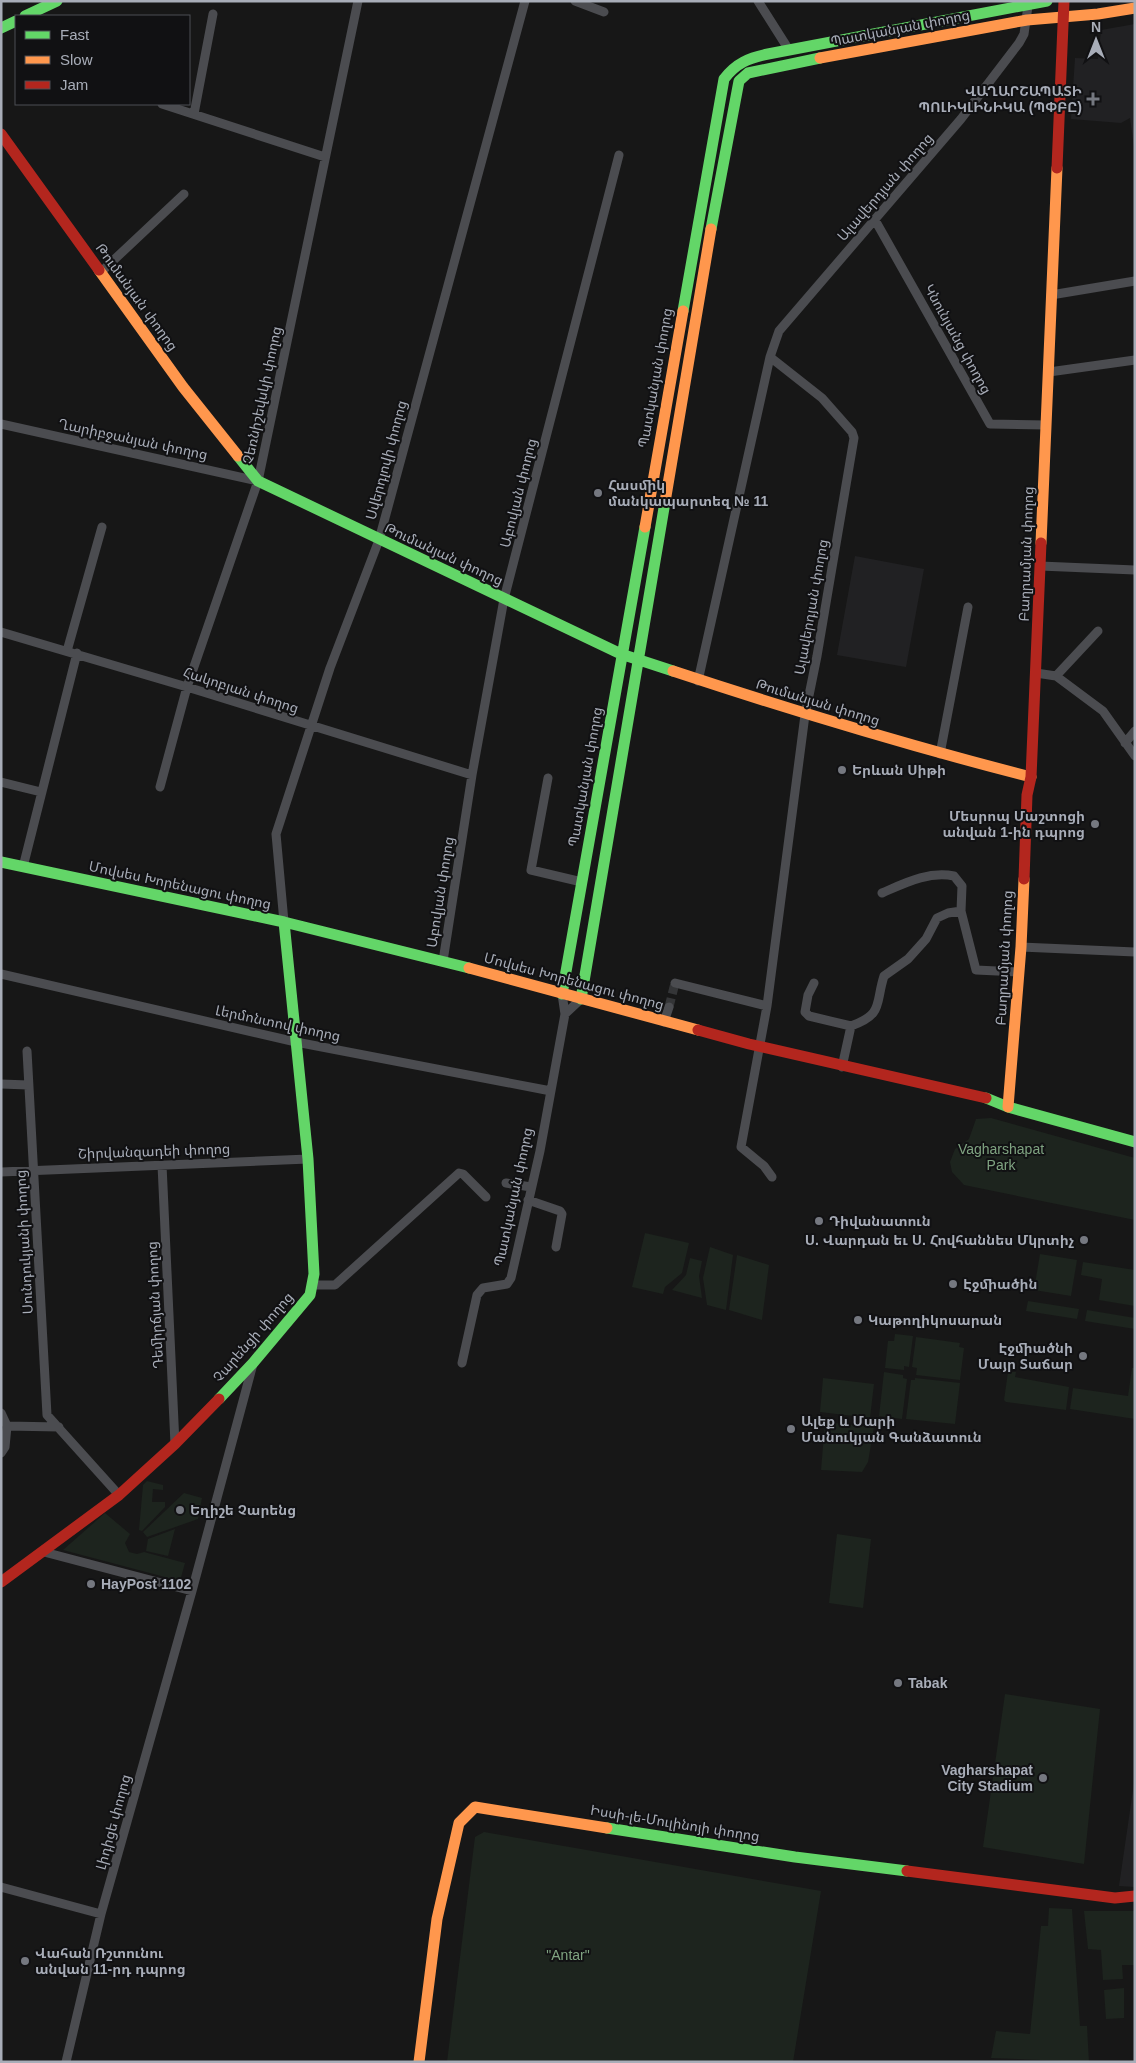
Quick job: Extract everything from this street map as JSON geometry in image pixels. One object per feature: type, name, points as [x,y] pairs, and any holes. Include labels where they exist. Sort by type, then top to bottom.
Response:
[{"type":"main road","points":[[28,15],[57,1]]},
{"type":"main road","name":"Պատկանյան փողոց","points":[[562,994],[724,80],[736,64],[742,60],[1047,1]]},
{"type":"main road","name":"Բաղրամյան փողոց","points":[[1008,1108],[1021,946],[1027,795],[1031,777],[1064,1]]},
{"type":"main road","name":"Պատկանյան փողոց","points":[[581,999],[711,226],[738,81],[748,73],[1027,20],[1063,15],[1098,14],[1135,8]]},
{"type":"main road","points":[[1,28],[15,21]]},
{"type":"main road","name":"Թումանյան փողոց","points":[[1,134],[183,387],[258,481],[504,600],[621,654],[805,715],[940,754],[1031,777]]},
{"type":"main road","points":[[697,224],[711,226]]},
{"type":"main road","name":"Մովսես Խորենացու փողոց","points":[[1,862],[284,922],[443,960],[664,1022],[842,1067],[996,1100],[1008,1108],[1135,1142]]},
{"type":"main road","points":[[284,922],[308,1159],[313,1285]]},
{"type":"main road","name":"Չարենցի փողոց","points":[[1,1582],[119,1495],[175,1444],[290,1320],[310,1294],[313,1285]]},
{"type":"main road","name":"Իսսի-լե-Մուլինոյի փողոց","points":[[419,2062],[437,1919],[459,1822],[475,1807],[795,1857],[1115,1898],[1135,1896]]},
{"type":"street","name":"Չեռնիշեվսկի փողոց","points":[[160,786],[187,687],[258,481],[358,1]]},
{"type":"street","name":"Սվերդլովի փողոց","points":[[284,922],[276,834],[330,668],[379,540],[525,1]]},
{"type":"street","points":[[575,1],[604,12]]},
{"type":"street","points":[[758,1],[789,50]]},
{"type":"street","name":"Ալավերդյան փողոց","points":[[698,681],[770,357],[779,331],[961,119],[1019,43],[1024,34],[1028,6]]},
{"type":"street","points":[[194,114],[214,14]]},
{"type":"street","points":[[165,105],[325,157]]},
{"type":"street","name":"Աբովյան փողոց","points":[[443,960],[472,775],[504,600],[619,155]]},
{"type":"street","points":[[101,272],[184,194]]},
{"type":"street","name":"Կնունյանց փողոց","points":[[875,220],[990,424],[1046,425]]},
{"type":"street","points":[[1051,295],[1135,281]]},
{"type":"street","name":"Ալավերդյան փողոց","points":[[770,357],[822,398],[848,426],[854,438],[817,656],[805,715],[768,1006],[741,1147],[764,1166],[772,1177]]},
{"type":"street","points":[[1049,372],[1135,360]]},
{"type":"street","name":"Ղարիբջանյան փողոց","points":[[1,424],[258,481]]},
{"type":"street","points":[[23,867],[102,527]]},
{"type":"street","points":[[1040,566],[1135,570]]},
{"type":"street","points":[[940,754],[968,607]]},
{"type":"street","points":[[1056,676],[1098,631]]},
{"type":"street","name":"Հակոբյան փողոց","points":[[1,632],[472,775]]},
{"type":"street","points":[[1036,673],[1056,676],[1103,711],[1135,756]]},
{"type":"street","points":[[1125,742],[1135,731]]},
{"type":"street","points":[[548,778],[531,870],[582,882]]},
{"type":"street","points":[[1,782],[41,792]]},
{"type":"street","points":[[882,893],[920,878],[942,874],[954,876],[962,886],[961,911],[976,970],[1019,972]]},
{"type":"street","points":[[814,983],[808,994],[805,1012],[809,1016],[851,1026],[864,1022],[877,1010],[884,976],[908,959],[926,939],[937,918],[948,912],[961,911]]},
{"type":"street","points":[[1021,946],[1135,952]]},
{"type":"street","name":"Լերմոնտով փողոց","points":[[1,974],[296,1042],[551,1091]]},
{"type":"street","points":[[675,983],[768,1006]]},
{"type":"street","name":"Պատկանյան փողոց","points":[[462,1362],[477,1295],[482,1288],[507,1284],[511,1278],[551,1091],[565,1014],[562,994]]},
{"type":"street","points":[[565,1014],[581,999]]},
{"type":"street","points":[[664,1022],[668,1007]]},
{"type":"street","points":[[842,1067],[851,1026]]},
{"type":"street","name":"Սունդուկյանի փողոց","points":[[27,1051],[47,1415],[119,1495]]},
{"type":"street","points":[[1,1084],[28,1085]]},
{"type":"street","name":"Շիրվանզադեի փողոց","points":[[1,1172],[308,1159]]},
{"type":"street","name":"Դեմիրճյան փողոց","points":[[162,1165],[175,1444]]},
{"type":"street","points":[[313,1285],[335,1285],[459,1173],[463,1174],[486,1197]]},
{"type":"street","points":[[506,1183],[531,1187]]},
{"type":"street","points":[[528,1200],[560,1211],[562,1214],[556,1247]]},
{"type":"street","name":"Լիդիցե փողոց","points":[[66,2062],[101,1914],[192,1591],[253,1362]]},
{"type":"street","points":[[1,1413],[7,1426],[5,1447],[1,1453]]},
{"type":"street","points":[[7,1426],[59,1427]]},
{"type":"street","points":[[44,1552],[192,1591]]},
{"type":"street","points":[[1,1887],[101,1914]]},
{"type":"shaded area","points":[[1135,24],[1135,154],[1130,118],[1121,123],[1071,119],[1075,58],[1098,59],[1101,30]]},
{"type":"shaded area","points":[[855,556],[924,569],[906,667],[837,655]]},
{"type":"shaded area","points":[[1134,1783],[1135,1887],[1119,1886]]},
{"type":"green space","name":"Vagharshapat Park","points":[[991,1118],[1135,1158],[1135,1220],[964,1185],[952,1172],[950,1162],[955,1149],[969,1139],[976,1119]]},
{"type":"green space","points":[[645,1233],[689,1243],[682,1273],[665,1287],[663,1294],[632,1287]]},
{"type":"green space","points":[[710,1247],[733,1255],[726,1310],[707,1305],[703,1278]]},
{"type":"green space","points":[[1040,1254],[1077,1260],[1071,1296],[1034,1290]]},
{"type":"green space","points":[[737,1255],[769,1265],[762,1320],[729,1310]]},
{"type":"green space","points":[[690,1258],[702,1261],[699,1276],[702,1298],[672,1290],[686,1275]]},
{"type":"green space","points":[[1083,1262],[1135,1270],[1135,1306],[1099,1300],[1102,1279],[1081,1275]]},
{"type":"green space","points":[[1028,1301],[1079,1309],[1077,1319],[1026,1311]]},
{"type":"green space","points":[[1087,1310],[1135,1318],[1135,1329],[1085,1321]]},
{"type":"green space","points":[[895,1334],[913,1336],[909,1367],[904,1366],[904,1370],[885,1368],[888,1341],[894,1341]]},
{"type":"green space","points":[[916,1337],[960,1343],[959,1347],[964,1348],[960,1380],[916,1375],[917,1368],[912,1367]]},
{"type":"green space","points":[[1132,1368],[1135,1368],[1135,1419],[1070,1409],[1073,1388],[1128,1396]]},
{"type":"green space","points":[[884,1372],[903,1375],[903,1378],[907,1379],[902,1419],[879,1416]]},
{"type":"green space","points":[[1008,1372],[1016,1372],[1015,1377],[1069,1387],[1066,1410],[1006,1402],[1004,1400]]},
{"type":"green space","points":[[823,1378],[874,1384],[870,1418],[820,1412]]},
{"type":"green space","points":[[915,1378],[960,1383],[955,1424],[906,1419],[911,1380],[915,1380]]},
{"type":"green space","points":[[825,1422],[874,1427],[868,1462],[862,1472],[821,1470]]},
{"type":"green space","points":[[147,1481],[163,1485],[163,1490],[153,1489],[152,1502],[165,1502],[165,1507],[142,1531],[139,1530],[143,1485]]},
{"type":"green space","points":[[184,1493],[202,1498],[198,1519],[147,1537],[143,1532]]},
{"type":"green space","points":[[105,1513],[130,1534],[125,1543],[129,1552],[137,1554],[144,1552],[185,1563],[180,1581],[63,1550]]},
{"type":"green space","points":[[175,1529],[168,1556],[146,1551],[148,1539]]},
{"type":"green space","points":[[837,1534],[871,1539],[863,1608],[829,1603]]},
{"type":"green space","name":"Vagharshapat City Stadium","points":[[1005,1694],[1100,1709],[1084,1864],[983,1847]]},
{"type":"green space","name":"\"Antar\"","points":[[484,1832],[821,1891],[793,2062],[447,2062],[475,1837]]},
{"type":"green space","points":[[1049,1908],[1072,1909],[1080,2026],[1087,2026],[1089,2062],[991,2058],[996,2031],[1030,2034],[1041,1926],[1048,1926]]},
{"type":"green space","points":[[1084,1911],[1135,1911],[1135,1965],[1122,1965],[1123,1979],[1103,1980],[1101,1950],[1088,1949]]},
{"type":"green space","points":[[1124,1988],[1124,2018],[1106,2019],[1104,1990]]},
{"type":"tunnel","points":[[669,1007],[675,983]]},
{"type":"traffic: fast","points":[[27,15],[57,1]]},
{"type":"traffic: fast","points":[[683,311],[724,79],[733,69],[749,59],[768,54],[1047,1]]},
{"type":"traffic: fast","points":[[1,28],[15,21]]},
{"type":"traffic: fast","points":[[711,229],[739,81],[748,73],[820,58]]},
{"type":"traffic: fast","points":[[238,456],[258,481],[621,654],[673,671]]},
{"type":"traffic: fast","points":[[581,999],[665,502]]},
{"type":"traffic: fast","points":[[562,994],[645,527]]},
{"type":"traffic: fast","points":[[1,862],[284,922],[469,968]]},
{"type":"traffic: fast","points":[[219,1399],[253,1363],[310,1295],[314,1274],[308,1159],[284,922]]},
{"type":"traffic: fast","points":[[986,1098],[1008,1107],[1135,1142]]},
{"type":"traffic: fast","points":[[607,1828],[795,1857],[907,1871]]},
{"type":"traffic: slow","points":[[820,58],[1027,20],[1098,14],[1135,8]]},
{"type":"traffic: slow","points":[[1041,543],[1057,168]]},
{"type":"traffic: slow","points":[[665,502],[711,229]]},
{"type":"traffic: slow","points":[[99,270],[183,387],[238,456]]},
{"type":"traffic: slow","points":[[645,527],[683,311]]},
{"type":"traffic: slow","points":[[673,671],[851,727],[1031,777]]},
{"type":"traffic: slow","points":[[1008,1107],[1021,947],[1024,879]]},
{"type":"traffic: slow","points":[[469,968],[698,1030]]},
{"type":"traffic: slow","points":[[419,2062],[437,1919],[459,1823],[475,1807],[607,1828]]},
{"type":"traffic: jam","points":[[1057,168],[1064,1]]},
{"type":"traffic: jam","points":[[1,134],[99,270]]},
{"type":"traffic: jam","points":[[1024,879],[1027,795],[1031,777],[1041,543]]},
{"type":"traffic: jam","points":[[698,1030],[749,1044],[986,1098]]},
{"type":"traffic: jam","points":[[1,1582],[119,1495],[175,1444],[219,1399]]},
{"type":"traffic: jam","points":[[907,1871],[1115,1898],[1135,1896]]},
{"type":"place","name":"ՎԱՂԱՐՇԱՊԱՏԻ ՊՈԼԻԿԼԻՆԻԿԱ (ՊՓԲԸ)","points":[[1093,99]]},
{"type":"place","name":"Հասմիկ մանկապարտեզ № 11","points":[[598,493]]},
{"type":"place","name":"Երևան Սիթի","points":[[842,770]]},
{"type":"place","name":"Մեսրոպ Մաշտոցի անվան 1-ին դպրոց","points":[[1095,824]]},
{"type":"place","name":"Դիվանատուն","points":[[819,1221]]},
{"type":"place","name":"Ս. Վարդան եւ Ս. Հովհաննես Մկրտիչ","points":[[1084,1240]]},
{"type":"place","name":"Էջմիածին","points":[[953,1284]]},
{"type":"place","name":"Կաթողիկոսարան","points":[[858,1320]]},
{"type":"place","name":"Էջմիածնի Մայր Տաճար","points":[[1083,1356]]},
{"type":"place","name":"Ալեք և Մարի Մանուկյան Գանձատուն","points":[[791,1429]]},
{"type":"place","name":"Եղիշե Չարենց","points":[[180,1510]]},
{"type":"place","name":"HayPost 1102","points":[[91,1584]]},
{"type":"place","name":"Tabak","points":[[898,1683]]},
{"type":"place","name":"Vagharshapat City Stadium","points":[[1043,1778]]},
{"type":"place","name":"Վահան Ռշտունու անվան 11-րդ դպրոց","points":[[25,1961]]}]
